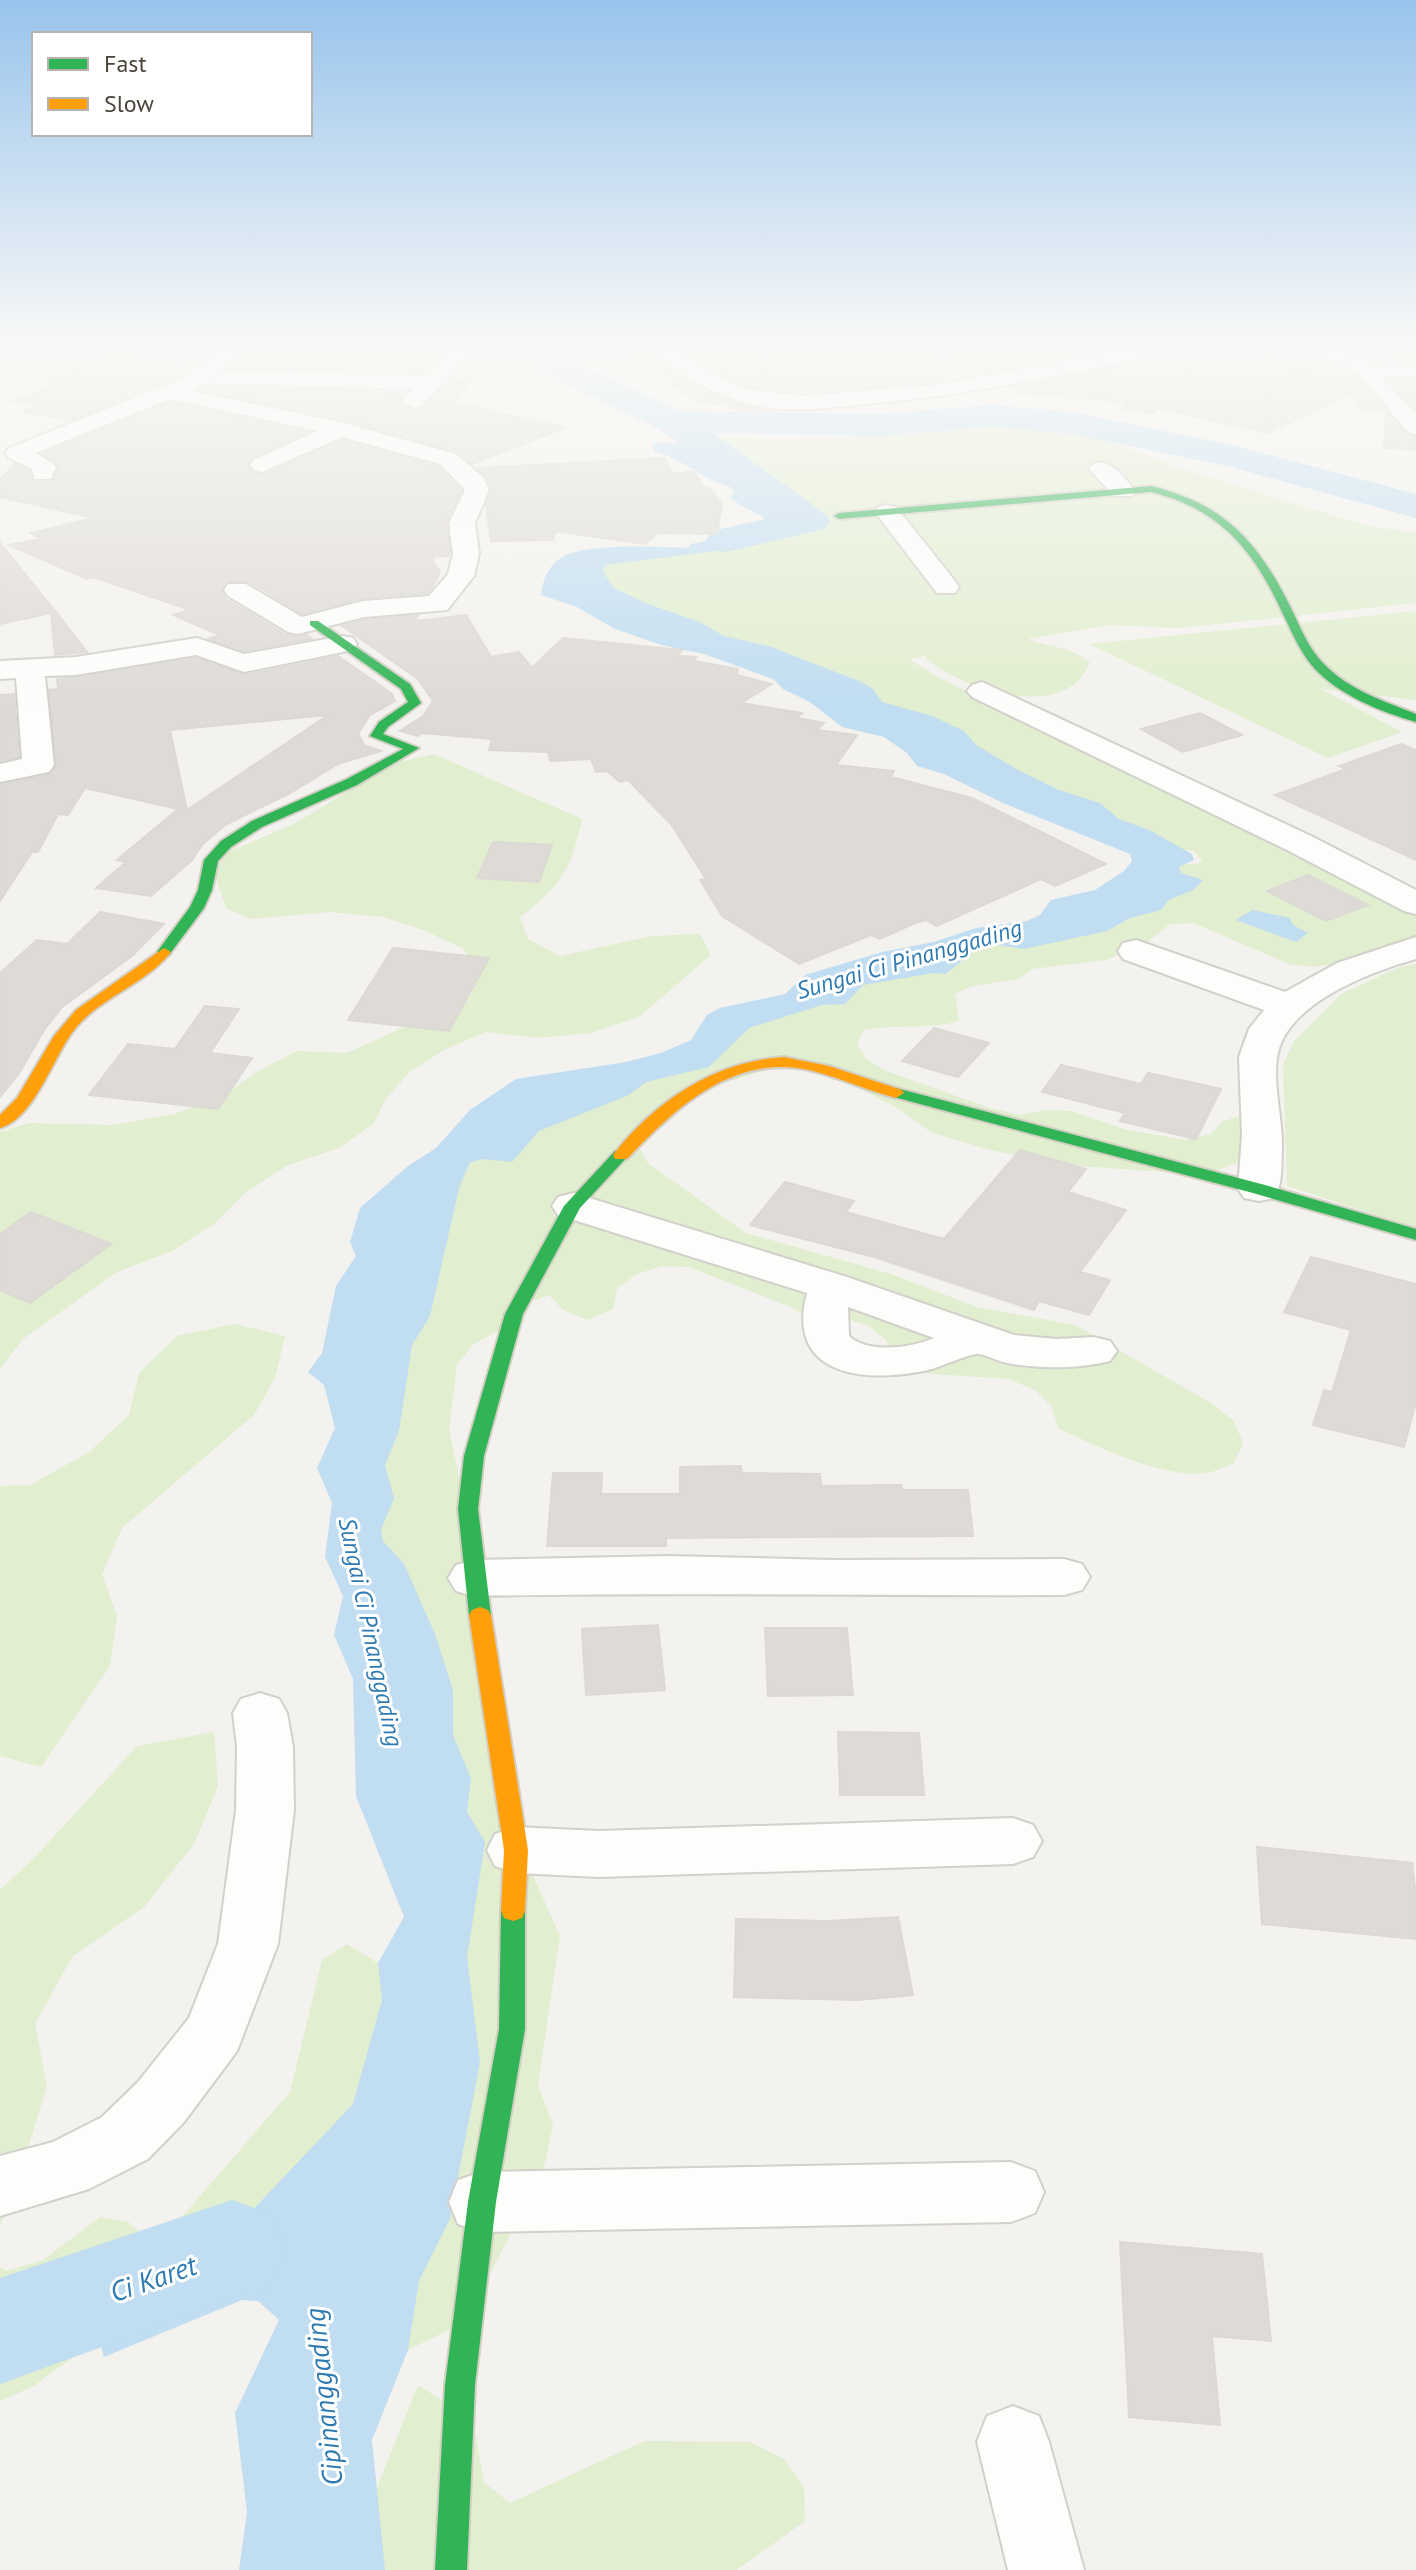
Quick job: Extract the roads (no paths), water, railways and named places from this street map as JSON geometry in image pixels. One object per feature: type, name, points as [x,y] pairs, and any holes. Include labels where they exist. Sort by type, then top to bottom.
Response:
[{"type":"street","points":[[43,474],[44,470]]},
{"type":"street","points":[[237,590],[294,625],[314,623],[363,609],[437,604],[461,576],[466,554],[462,523],[477,490],[474,482],[460,470]]},
{"type":"street","points":[[1102,470],[1123,491]]},
{"type":"street","points":[[839,516],[1123,491],[1172,491],[1195,498],[1227,522],[1256,553],[1304,645],[1319,666],[1337,681],[1416,718]]},
{"type":"street","points":[[887,512],[946,587]]},
{"type":"street","points":[[0,1123],[8,1119],[35,1086],[69,1025],[84,1011],[145,972],[169,948],[205,893],[206,868],[215,854],[246,832],[379,768],[413,748],[376,736],[383,722],[410,709],[415,703],[406,687],[314,623]]},
{"type":"street","points":[[0,670],[76,666],[197,646],[208,648],[230,661],[244,663],[343,644]]},
{"type":"street","points":[[0,773],[38,765],[30,669]]},
{"type":"street","points":[[982,691],[1299,843],[1416,904]]},
{"type":"street","points":[[1259,1189],[1263,1146],[1256,1087],[1264,1035],[1289,1006],[1332,979],[1386,955],[1416,948]]},
{"type":"street","points":[[1136,951],[1289,1006]]},
{"type":"street","points":[[451,2570],[460,2385],[482,2202],[512,2029],[511,1960],[516,1850],[474,1578],[468,1509],[474,1456],[514,1314],[573,1206],[660,1113],[716,1075],[753,1063],[788,1062],[811,1065],[887,1091],[1259,1189],[1416,1235]]},
{"type":"street","points":[[573,1206],[831,1286],[969,1338],[1029,1352],[1094,1351]]},
{"type":"street","points":[[831,1286],[824,1320],[826,1340],[841,1355],[861,1360],[910,1358],[941,1352],[969,1338]]},
{"type":"street","points":[[474,1578],[615,1574],[833,1578],[1064,1577]]},
{"type":"street","points":[[0,2186],[66,2168],[125,2138],[161,2102],[215,2032],[248,1944],[265,1810],[265,1747],[260,1713]]},
{"type":"street","points":[[516,1850],[599,1854],[1013,1841]]},
{"type":"street","points":[[482,2202],[1011,2192]]},
{"type":"street","points":[[1013,2442],[1046,2570]]},
{"type":"water","name":"Cipinanggading","points":[[694,470],[733,470],[788,493],[776,500],[797,515],[808,517],[811,530],[732,549],[606,565],[602,570],[614,588],[700,622],[724,636],[769,646],[859,681],[872,688],[882,702],[932,716],[964,731],[976,745],[1018,770],[1059,790],[1100,803],[1119,819],[1149,830],[1192,854],[1194,860],[1179,867],[1181,873],[1203,880],[1193,890],[1169,900],[1161,910],[1130,918],[1107,931],[1024,949],[991,944],[981,946],[945,974],[934,973],[863,985],[845,1004],[822,1005],[749,1028],[709,1067],[646,1082],[629,1095],[539,1131],[512,1162],[484,1159],[470,1162],[459,1188],[430,1316],[412,1345],[399,1431],[385,1465],[394,1499],[381,1529],[383,1541],[404,1564],[435,1634],[453,1690],[453,1735],[471,1778],[467,1812],[485,1842],[467,1958],[480,2062],[450,2219],[419,2281],[408,2350],[372,2440],[385,2570],[239,2570],[247,2512],[235,2413],[279,2320],[258,2301],[242,2300],[104,2357],[90,2308],[228,2236],[353,2104],[382,2000],[378,1963],[404,1917],[356,1796],[353,1679],[334,1635],[343,1596],[325,1557],[332,1503],[317,1468],[335,1428],[324,1385],[308,1372],[322,1353],[336,1286],[356,1256],[350,1242],[360,1208],[408,1166],[436,1148],[470,1110],[516,1079],[626,1062],[661,1053],[691,1040],[707,1015],[720,1008],[785,994],[805,975],[882,952],[934,942],[976,928],[1027,921],[1040,915],[1051,900],[1095,890],[1124,871],[1132,861],[1130,854],[1003,803],[944,774],[917,766],[907,753],[884,737],[842,727],[810,702],[783,689],[773,679],[704,654],[661,645],[615,629],[577,607],[541,595],[549,570],[561,558],[572,553],[622,547],[688,548],[691,544],[737,534],[768,522],[731,498],[735,490]]},
{"type":"water","points":[[1252,910],[1290,918],[1293,925],[1308,933],[1296,942],[1236,920]]},
{"type":"waterway","name":"Sungai Ci Pinanggading","points":[[726,540],[810,521],[740,470]]},
{"type":"waterway","points":[[1283,470],[1416,506]]},
{"type":"waterway","name":"Ci Karet","points":[[0,2331],[232,2250]]}]
